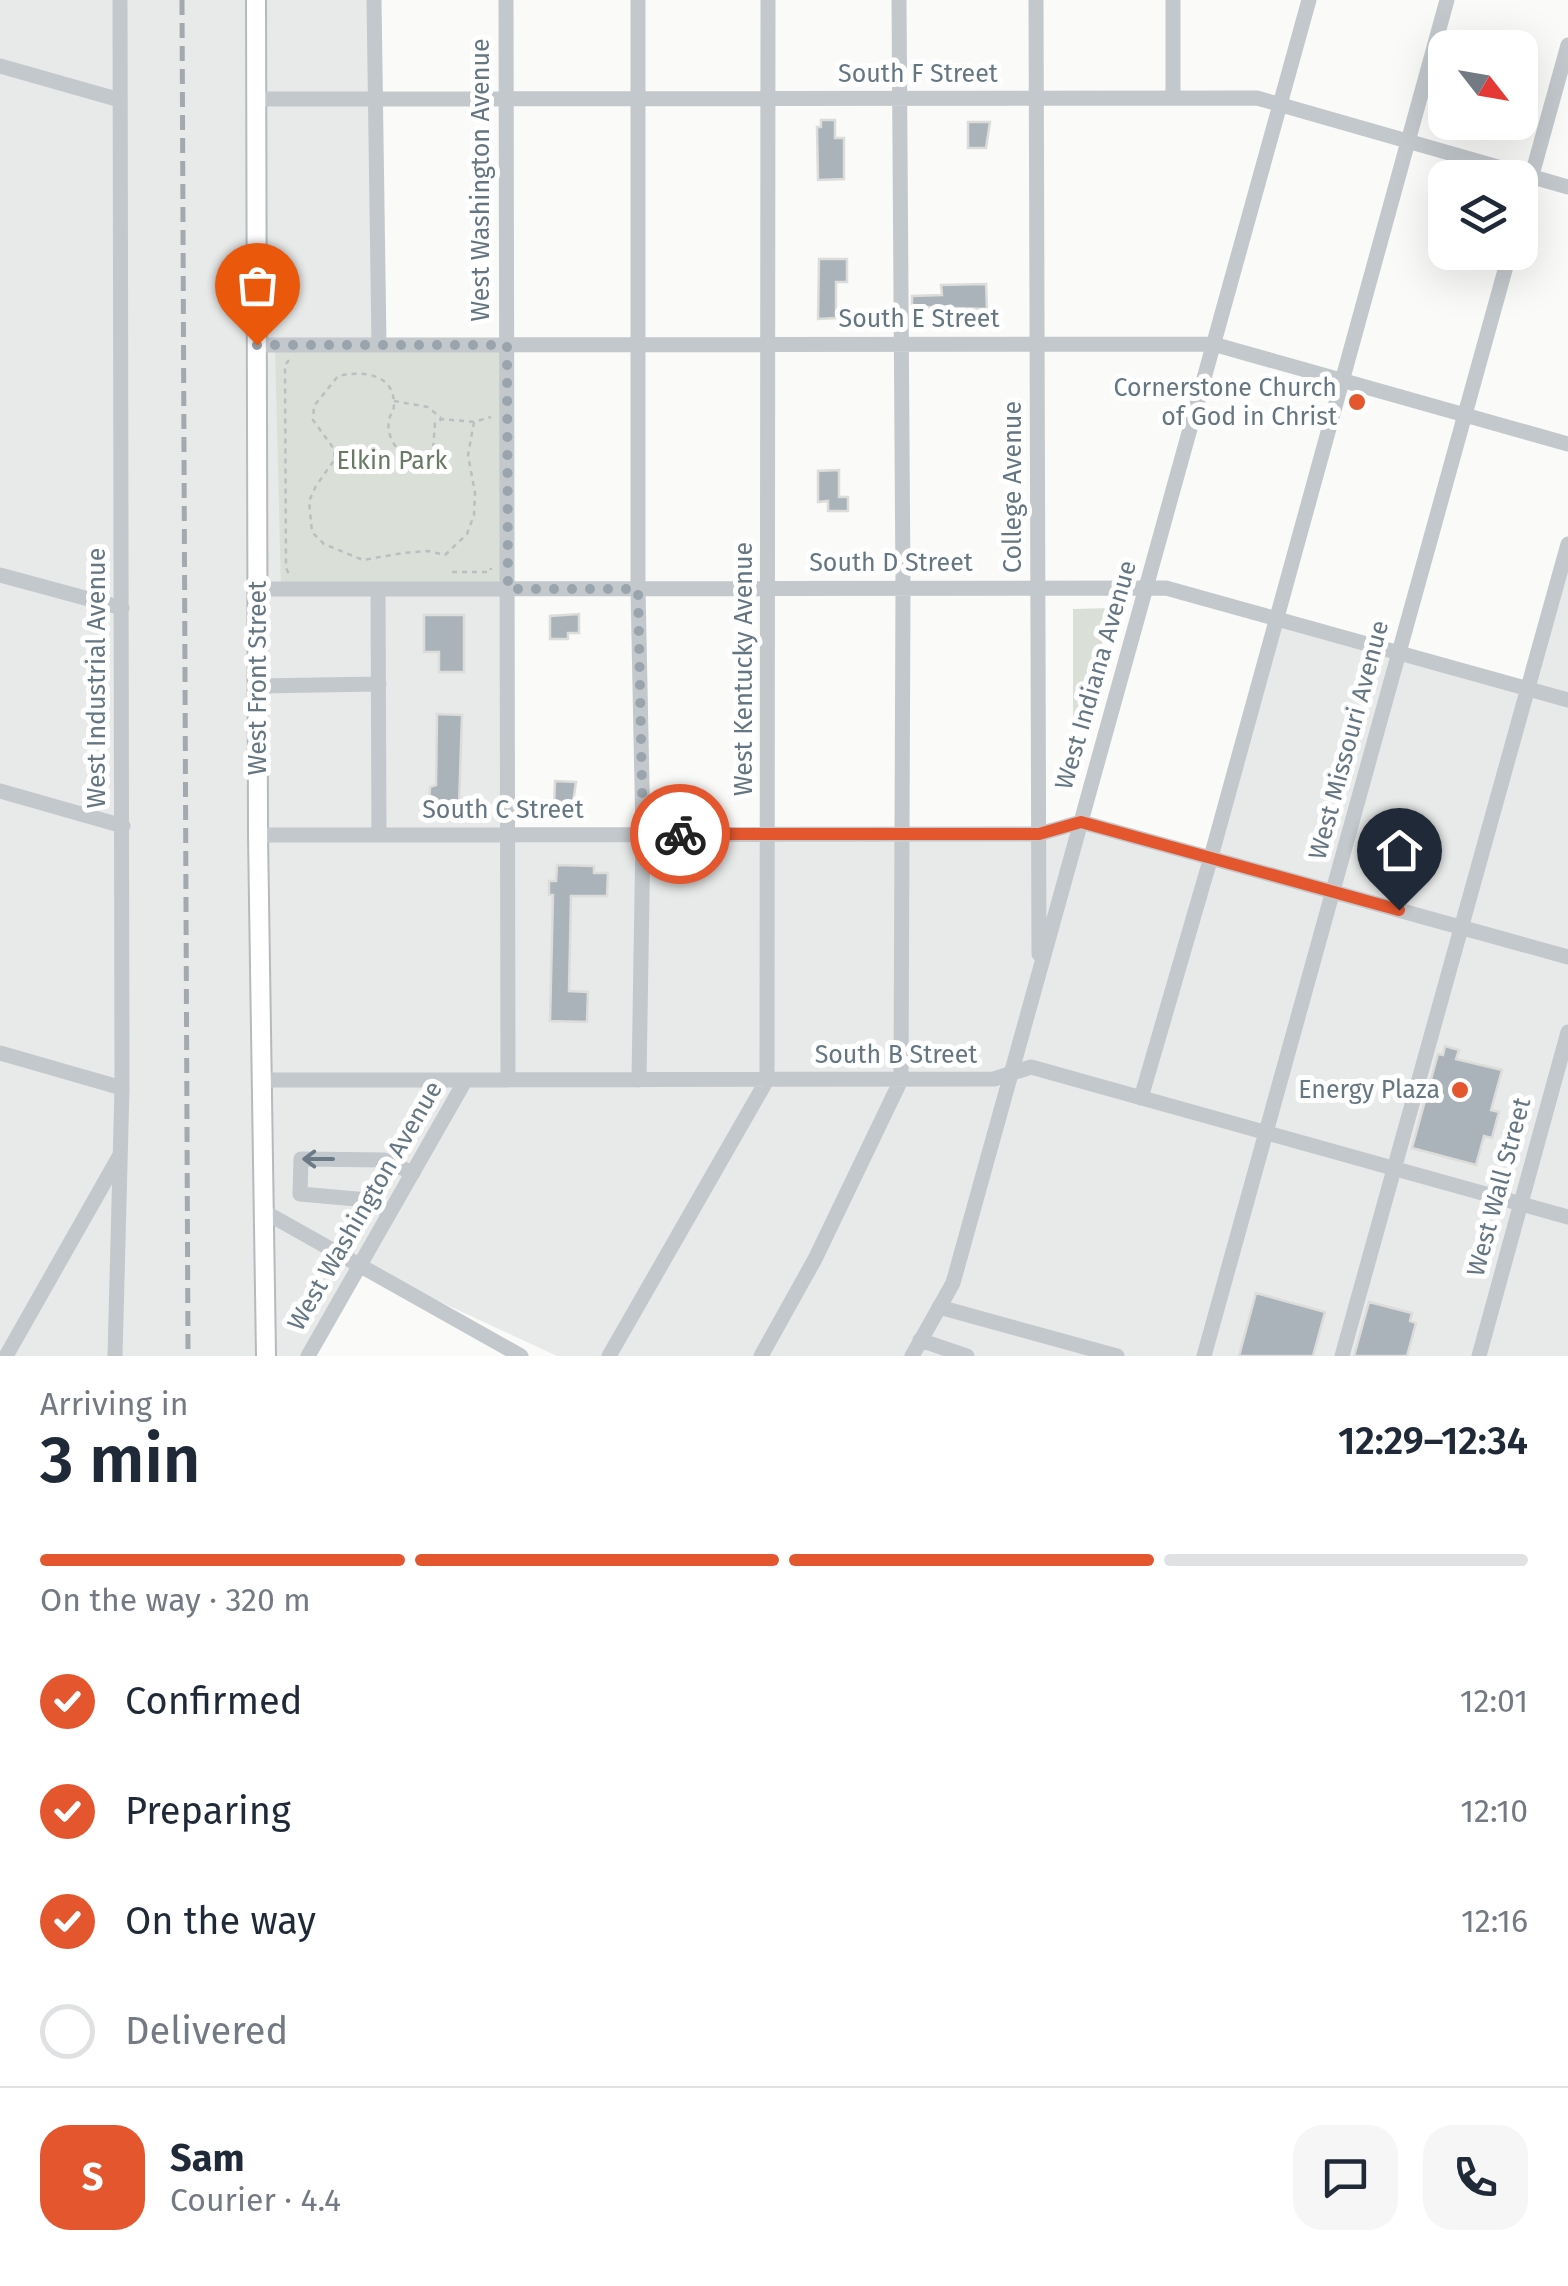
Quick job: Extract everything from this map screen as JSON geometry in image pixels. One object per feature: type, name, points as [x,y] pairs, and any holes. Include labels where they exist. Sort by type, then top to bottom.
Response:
[{"type":"main road","name":"West Front Street","points":[[256,0],[258,834],[266,1356]]},
{"type":"street","name":"West Industrial Avenue","points":[[114,1356],[122,1088],[120,0]]},
{"type":"street","points":[[374,0],[379,346]]},
{"type":"street","name":"West Washington Avenue","points":[[506,0],[508,1080]]},
{"type":"street","points":[[638,0],[638,589],[643,834],[640,1080]]},
{"type":"street","name":"West Kentucky Avenue","points":[[609,1356],[767,1080],[768,0]]},
{"type":"street","points":[[761,1356],[815,1259],[901,1080],[899,0]]},
{"type":"street","name":"College Avenue","points":[[1036,0],[1039,973]]},
{"type":"street","points":[[1173,0],[1173,98]]},
{"type":"street","points":[[1141,1098],[1447,0]]},
{"type":"street","name":"West Indiana Avenue","points":[[912,1356],[953,1283],[1306,5]]},
{"type":"street","points":[[1536,160],[1568,45]]},
{"type":"street","points":[[0,66],[120,100]]},
{"type":"street","name":"South F Street","points":[[256,100],[1257,98],[1469,160]]},
{"type":"street","name":"South F Street","points":[[1538,180],[1568,188]]},
{"type":"street","name":"West Missouri Avenue","points":[[1204,1356],[1505,270]]},
{"type":"street","name":"South E Street","points":[[257,345],[1213,344],[1568,444]]},
{"type":"street","points":[[1342,1356],[1568,544]]},
{"type":"street","points":[[0,593],[2,575],[122,608]]},
{"type":"street","name":"South D Street","points":[[258,589],[1166,588],[1568,700]]},
{"type":"street","points":[[378,589],[379,834]]},
{"type":"street","points":[[258,686],[379,684]]},
{"type":"street","points":[[0,791],[123,826]]},
{"type":"street","points":[[1081,822],[1568,957]]},
{"type":"street","name":"South C Street","points":[[258,834],[1039,834],[1081,822]]},
{"type":"street","name":"West Wall Street","points":[[1479,1356],[1568,1032]]},
{"type":"street","points":[[0,1053],[122,1088]]},
{"type":"street","name":"South B Street","points":[[262,1080],[994,1080],[1031,1067],[1568,1216]]},
{"type":"street","name":"West Washington Avenue","points":[[308,1356],[465,1081]]},
{"type":"street","points":[[6,1356],[121,1154]]},
{"type":"street","points":[[390,1212],[368,1200],[300,1194],[301,1159],[384,1160],[412,1173]]},
{"type":"street","points":[[263,1211],[521,1356]]},
{"type":"street","points":[[939,1307],[1066,1349],[1110,1355]]},
{"type":"street","points":[[920,1340],[967,1356]]},
{"type":"path","points":[[288,574],[285,365],[291,358]]},
{"type":"path","points":[[474,422],[468,455],[475,494],[474,515],[459,545],[445,555],[402,552],[363,560],[324,544],[312,532],[309,502],[335,459],[334,449],[313,420],[314,406],[338,376],[356,372],[376,375],[390,388],[394,401],[390,433],[400,454],[411,458],[433,449],[435,423],[442,419],[474,422],[507,415]]},
{"type":"path","points":[[394,401],[428,407],[442,419]]},
{"type":"path","points":[[454,572],[490,572],[493,563]]},
{"type":"shaded area","points":[[0,0],[375,0],[377,559],[507,590],[509,835],[1079,834],[1083,823],[1207,857],[1274,617],[1527,688],[1568,541],[1568,1356],[557,1356],[361,1265],[308,1356],[0,1356]]},
{"type":"green space","name":"Elkin Park","points":[[275,345],[507,345],[508,589],[281,589]]},
{"type":"green space","points":[[1112,608],[1073,748],[1073,609]]},
{"type":"building","points":[[821,120],[835,120],[835,138],[844,138],[844,179],[818,180],[817,127],[821,127]]},
{"type":"building","points":[[968,122],[990,122],[986,148],[968,148]]},
{"type":"building","points":[[819,259],[847,259],[847,282],[836,282],[836,318],[818,319]]},
{"type":"building","points":[[986,284],[987,309],[924,307],[925,317],[912,317],[912,296],[942,295],[941,285]]},
{"type":"building","points":[[839,470],[839,497],[848,497],[848,511],[828,511],[828,501],[818,502],[818,471]]},
{"type":"building","points":[[579,614],[579,633],[568,633],[568,639],[550,639],[550,616]]},
{"type":"building","points":[[424,615],[464,615],[464,672],[439,672],[439,652],[424,652]]},
{"type":"building","points":[[437,714],[462,715],[459,806],[429,804],[430,787],[436,785]]},
{"type":"building","points":[[555,781],[576,782],[572,810],[554,809]]},
{"type":"building","points":[[557,865],[594,866],[594,873],[608,873],[607,896],[571,896],[569,991],[588,992],[587,1022],[550,1021],[553,895],[549,895],[549,881],[556,881]]},
{"type":"building","name":"Energy Plaza","points":[[1445,1046],[1459,1050],[1456,1059],[1502,1070],[1491,1110],[1499,1112],[1492,1138],[1484,1136],[1476,1165],[1412,1148],[1438,1054],[1443,1055]]},
{"type":"building","points":[[1256,1293],[1325,1312],[1313,1356],[1239,1356]]},
{"type":"building","points":[[1369,1302],[1412,1313],[1410,1321],[1416,1323],[1407,1356],[1354,1356]]},
{"type":"railway","points":[[182,0],[188,1356]]},
{"type":"way so far","points":[[257,345],[507,345],[508,589],[638,589],[643,834],[680,834]]},
{"type":"place","name":"Cornerstone Church of God in Christ","points":[[1357,402]]},
{"type":"place","name":"Energy Plaza","points":[[1460,1090]]},
{"type":"route","points":[[680,834],[1039,834],[1081,822],[1399,910]]}]
